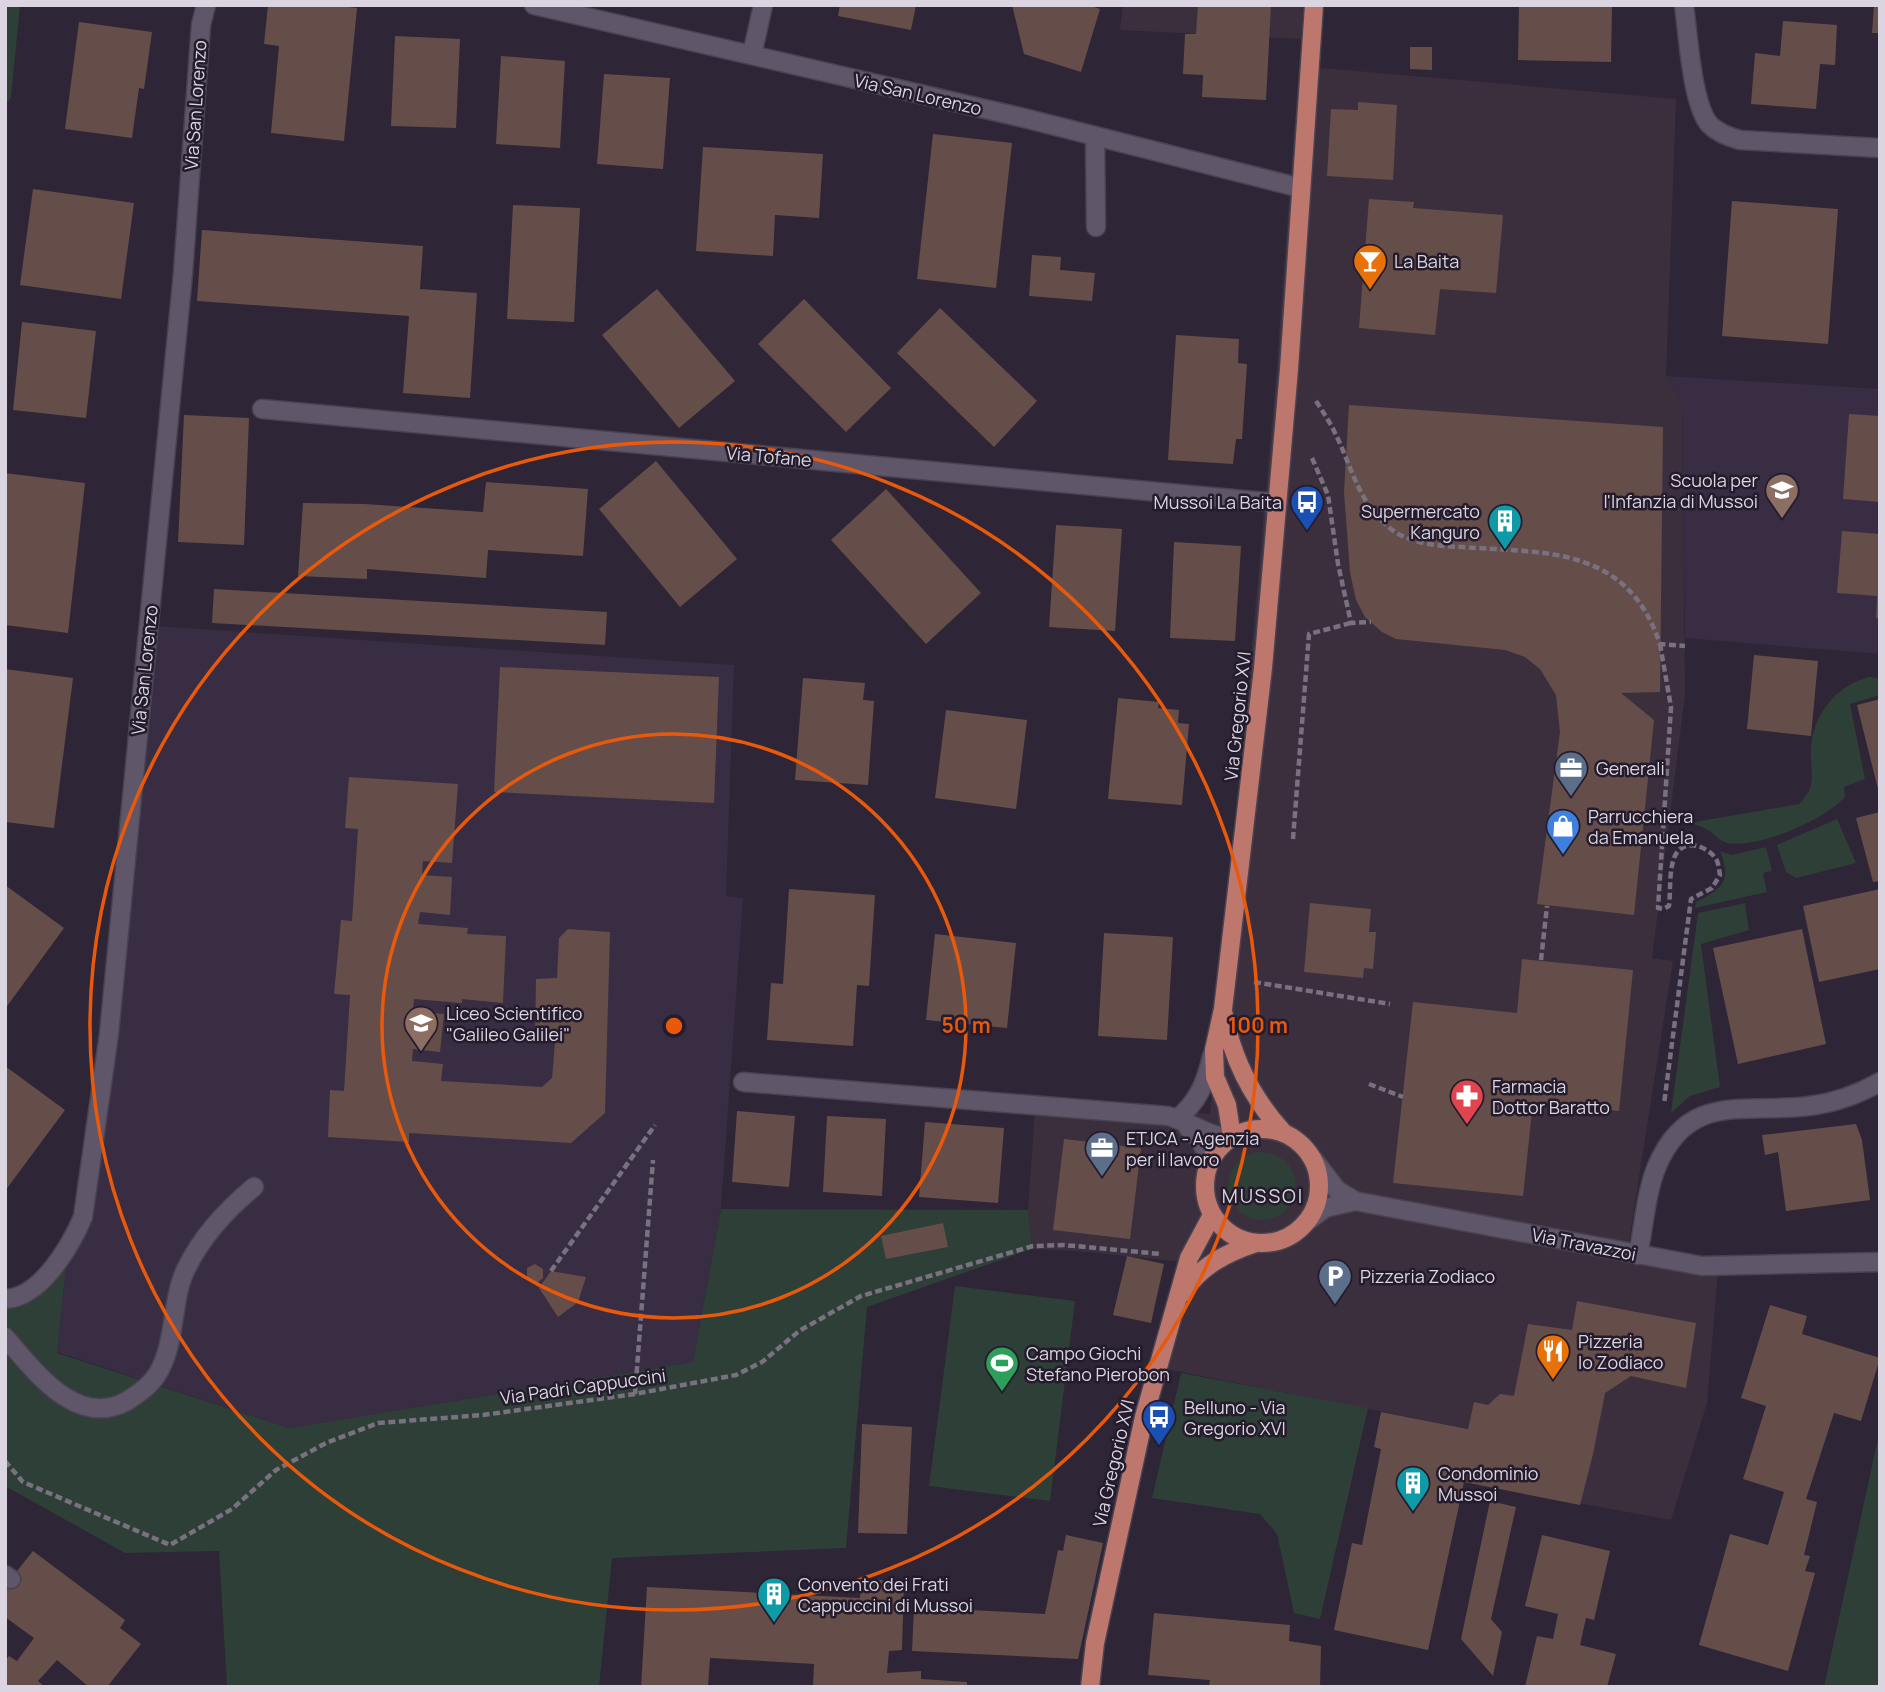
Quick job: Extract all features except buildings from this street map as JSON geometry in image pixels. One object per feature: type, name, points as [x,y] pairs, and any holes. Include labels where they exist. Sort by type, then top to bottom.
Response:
[{"type":"main road","name":"Via Gregorio XVI","points":[[1231,1138],[1227,1105],[1215,1077],[1214,1050],[1223,1009],[1246,832],[1263,668],[1289,369],[1314,5]]},
{"type":"main road","name":"Via Gregorio XVI","points":[[1223,1009],[1237,1063],[1262,1109],[1283,1132]]},
{"type":"main road","points":[[1266,1128],[1283,1132],[1297,1140],[1310,1155],[1318,1172],[1319,1190],[1315,1208],[1305,1223],[1291,1235],[1274,1242],[1256,1243],[1239,1239],[1223,1229],[1212,1215],[1206,1199],[1204,1181],[1209,1164],[1218,1149],[1231,1138],[1248,1130],[1266,1128]]},
{"type":"main road","name":"Via Gregorio XVI","points":[[1090,1687],[1095,1643],[1144,1417],[1189,1258],[1212,1215]]},
{"type":"main road","points":[[1177,1302],[1189,1283],[1218,1258],[1256,1243]]},
{"type":"street","name":"Via San Lorenzo","points":[[5,1299],[26,1292],[44,1278],[73,1240],[82,1217],[109,1034],[180,299],[201,25],[206,5]]},
{"type":"street","name":"Via San Lorenzo","points":[[534,5],[1095,136],[1301,188]]},
{"type":"street","points":[[752,55],[763,5]]},
{"type":"street","points":[[1684,5],[1698,100],[1703,115],[1711,126],[1740,141],[1880,149]]},
{"type":"street","points":[[1095,136],[1096,227]]},
{"type":"street","name":"Via Tofane","points":[[261,409],[1277,503]]},
{"type":"street","name":"Via Gregorio XVI","points":[[1177,1119],[1196,1100],[1206,1080],[1214,1050]]},
{"type":"street","points":[[743,1082],[1177,1119],[1213,1136],[1231,1138]]},
{"type":"street","points":[[1638,1255],[1656,1168],[1669,1142],[1691,1122],[1713,1111],[1827,1104],[1850,1097],[1880,1082]]},
{"type":"street","points":[[1177,1119],[1196,1134],[1206,1150],[1209,1164]]},
{"type":"street","name":"Via Travazzoi","points":[[1310,1155],[1337,1189],[1355,1201],[1638,1255],[1702,1266],[1880,1262]]},
{"type":"street","points":[[5,1337],[53,1389],[69,1400],[86,1407],[103,1409],[135,1396],[152,1383],[163,1363],[184,1272],[197,1249],[210,1229],[254,1186]]},
{"type":"street","points":[[1305,1223],[1325,1208],[1355,1201]]},
{"type":"path","points":[[1289,369],[1309,389],[1335,432],[1367,504],[1392,530],[1425,543],[1566,555],[1610,575],[1642,605],[1652,621],[1660,644],[1671,707],[1656,902],[1658,908],[1669,906],[1673,863],[1679,850],[1690,845],[1706,848],[1718,861],[1720,875],[1712,888],[1691,899],[1663,1112]]},
{"type":"path","points":[[1284,425],[1312,459],[1328,495],[1338,564],[1351,622]]},
{"type":"path","points":[[1293,839],[1309,634],[1351,622],[1371,622]]},
{"type":"path","points":[[1660,644],[1685,646]]},
{"type":"path","points":[[1541,960],[1547,906]]},
{"type":"path","points":[[1226,978],[1390,1004]]},
{"type":"path","points":[[1369,1084],[1403,1097]]},
{"type":"path","points":[[551,1270],[655,1125]]},
{"type":"path","points":[[635,1394],[653,1160]]},
{"type":"path","name":"Via Padri Cappuccini","points":[[5,1461],[23,1482],[170,1545],[232,1509],[276,1471],[326,1443],[378,1423],[482,1415],[635,1394],[743,1373],[762,1362],[799,1331],[861,1296],[1033,1246],[1064,1245],[1189,1258]]},
{"type":"shaded area","points":[[1123,5],[1303,5],[1301,39],[1120,30]]},
{"type":"shaded area","points":[[1299,66],[1676,99],[1666,376],[1682,403],[1685,695],[1652,958],[1673,961],[1628,1247],[1719,1259],[1707,1403],[1671,1520],[1464,1482],[1475,1430],[1156,1367],[1183,1262],[1032,1249],[1028,1210],[1036,1096],[1210,1114],[1276,377]]},
{"type":"shaded area","name":"Scuola per l'Infanzia di Mussoi","points":[[1666,376],[1880,389],[1880,654],[1685,638],[1682,403]]},
{"type":"shaded area","name":"Liceo Scientifico \"Galileo Galilei\"","points":[[155,626],[734,665],[726,896],[743,898],[721,1208],[693,1362],[289,1428],[57,1352],[66,1266],[95,1206]]},
{"type":"green space","points":[[5,5],[20,5],[11,98],[5,105]]},
{"type":"green space","points":[[1869,677],[1880,678],[1880,695],[1850,704],[1865,779],[1844,787],[1845,797],[1835,806],[1790,831],[1740,844],[1724,842],[1705,828],[1689,823],[1799,804],[1811,785],[1811,748],[1816,724],[1822,713],[1837,694]]},
{"type":"green space","points":[[1837,819],[1856,863],[1796,878],[1786,872],[1777,845]]},
{"type":"green space","points":[[1766,847],[1772,871],[1763,873],[1767,892],[1695,908],[1696,902],[1718,888],[1725,877],[1720,851],[1732,855]]},
{"type":"green space","points":[[1745,903],[1749,930],[1701,944],[1720,1087],[1690,1096],[1671,1113],[1698,913]]},
{"type":"green space","points":[[1262,1152],[1275,1155],[1286,1162],[1293,1173],[1296,1186],[1293,1199],[1286,1210],[1275,1217],[1262,1220],[1249,1217],[1238,1210],[1231,1199],[1228,1186],[1231,1173],[1238,1162],[1249,1155]]},
{"type":"green space","points":[[721,1209],[1028,1210],[1032,1249],[867,1307],[846,1548],[612,1558],[599,1687],[227,1687],[219,1551],[125,1553],[5,1486],[5,1306],[17,1306],[66,1266],[57,1353],[289,1428],[693,1362]]},
{"type":"green space","name":"Campo Giochi Stefano Pierobon","points":[[955,1286],[1075,1301],[1050,1501],[929,1486]]},
{"type":"green space","points":[[1181,1373],[1368,1408],[1320,1619],[1294,1613],[1277,1534],[1260,1514],[1152,1498]]},
{"type":"green space","points":[[1880,1429],[1880,1687],[1824,1687]]},
{"type":"place","name":"La Baita","points":[[1370,291]]},
{"type":"place","name":"Scuola per l'Infanzia di Mussoi","points":[[1782,520]]},
{"type":"place","name":"Mussoi La Baita","points":[[1307,532]]},
{"type":"place","name":"Supermercato Kanguro","points":[[1505,551]]},
{"type":"place","name":"Generali","points":[[1571,798]]},
{"type":"place","name":"Parrucchiera da Emanuela","points":[[1563,856]]},
{"type":"place","name":"Liceo Scientifico \"Galileo Galilei\"","points":[[421,1053]]},
{"type":"place","name":"Farmacia Dottor Baratto","points":[[1467,1126]]},
{"type":"place","name":"ETJCA - Agenzia per il lavoro","points":[[1102,1178]]},
{"type":"place","name":"Pizzeria Zodiaco","points":[[1335,1306]]},
{"type":"place","name":"Pizzeria lo Zodiaco","points":[[1553,1381]]},
{"type":"place","name":"Campo Giochi Stefano Pierobon","points":[[1002,1393]]},
{"type":"place","name":"Belluno - Via Gregorio XVI","points":[[1159,1447]]},
{"type":"place","name":"Condominio Mussoi","points":[[1413,1513]]},
{"type":"place","name":"Convento dei Frati Cappuccini di Mussoi","points":[[774,1624]]},
{"type":"district","name":"MUSSOI","points":[[1263,1196]]}]
